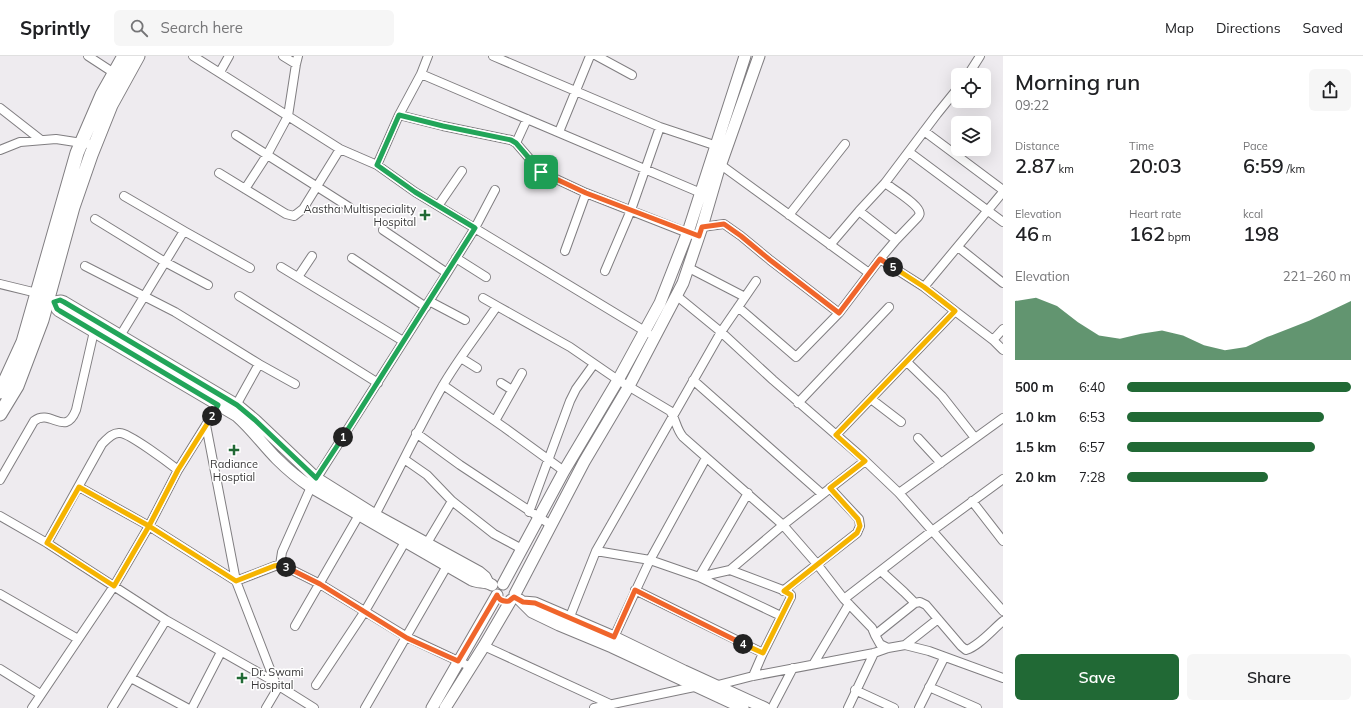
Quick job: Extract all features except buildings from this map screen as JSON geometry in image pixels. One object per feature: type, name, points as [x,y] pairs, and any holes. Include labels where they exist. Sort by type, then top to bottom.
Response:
[{"type":"main road","points":[[0,414],[17,386],[42,320],[68,206],[79,148],[102,95],[124,56]]},
{"type":"main road","points":[[68,206],[111,105],[138,56]]},
{"type":"main road","points":[[0,392],[23,342],[46,298]]},
{"type":"street","points":[[88,56],[114,73]]},
{"type":"street","points":[[193,56],[340,149],[377,165],[415,192],[655,338]]},
{"type":"street","points":[[220,72],[229,56]]},
{"type":"street","points":[[245,189],[267,155],[288,116],[297,60],[283,56]]},
{"type":"street","points":[[377,165],[399,115],[428,56]]},
{"type":"street","points":[[493,56],[660,128],[722,147]]},
{"type":"street","points":[[559,132],[590,56]]},
{"type":"street","points":[[597,56],[632,75]]},
{"type":"street","points":[[445,708],[516,598],[551,525],[584,462],[629,386],[677,296],[689,268],[702,227],[703,197],[721,165],[722,147],[745,56]]},
{"type":"street","points":[[534,515],[564,471],[618,380],[660,303],[759,56]]},
{"type":"street","points":[[972,68],[978,59]]},
{"type":"street","points":[[420,74],[645,169],[703,197]]},
{"type":"street","points":[[830,245],[886,183],[951,97]]},
{"type":"street","points":[[0,108],[41,140]]},
{"type":"street","points":[[399,115],[443,126],[505,138],[516,143],[541,172],[586,193],[688,231],[702,227],[724,224],[839,313]]},
{"type":"street","points":[[516,143],[527,119]]},
{"type":"street","points":[[605,271],[631,210],[660,128]]},
{"type":"street","points":[[924,131],[1003,191],[924,287]]},
{"type":"street","points":[[236,135],[349,207]]},
{"type":"street","points":[[0,150],[20,142],[56,139],[79,148],[93,150]]},
{"type":"street","points":[[789,215],[845,144]]},
{"type":"street","points":[[219,173],[286,214],[294,216],[303,209],[340,149]]},
{"type":"street","points":[[909,152],[1003,222]]},
{"type":"street","points":[[721,165],[869,273]]},
{"type":"street","points":[[438,206],[462,170]]},
{"type":"street","points":[[738,307],[796,357],[839,313],[880,259],[918,217],[920,213],[914,204],[886,183]]},
{"type":"street","points":[[280,565],[282,552],[314,483],[475,228],[495,190]]},
{"type":"street","points":[[564,251],[586,193]]},
{"type":"street","points":[[124,196],[250,268]]},
{"type":"street","points":[[859,212],[896,240]]},
{"type":"street","points":[[95,219],[165,262],[208,285]]},
{"type":"street","points":[[383,230],[447,273]]},
{"type":"street","points":[[120,336],[184,231]]},
{"type":"street","points":[[958,247],[1003,283]]},
{"type":"street","points":[[298,276],[312,256]]},
{"type":"street","points":[[352,258],[428,304],[465,320]]},
{"type":"street","points":[[456,258],[486,277]]},
{"type":"street","points":[[880,259],[924,287],[994,340],[1003,350]]},
{"type":"street","points":[[85,266],[175,312],[259,364],[295,384]]},
{"type":"street","points":[[281,267],[403,341]]},
{"type":"street","points":[[689,268],[745,297]]},
{"type":"street","points":[[569,619],[596,551],[721,332],[756,282]]},
{"type":"street","points":[[0,284],[46,298],[60,311],[120,336],[221,401]]},
{"type":"street","points":[[239,296],[378,383]]},
{"type":"street","points":[[677,296],[721,332],[899,493],[1003,611]]},
{"type":"street","points":[[483,298],[570,347],[618,380],[665,407],[673,415],[679,432],[706,458],[783,525],[817,564],[847,602],[872,628],[874,635],[880,644],[888,648]]},
{"type":"street","points":[[375,515],[416,433],[443,385],[497,306]]},
{"type":"street","points":[[798,403],[889,307]]},
{"type":"street","points":[[836,435],[955,311]]},
{"type":"street","points":[[95,326],[234,409],[245,423],[292,473],[375,515],[483,574],[496,587],[498,598],[503,601],[516,598],[535,603],[569,619],[614,637],[684,672],[765,708]]},
{"type":"street","points":[[0,480],[34,421],[43,416],[62,423],[73,419],[95,326]]},
{"type":"street","points":[[994,340],[1003,329]]},
{"type":"street","points":[[461,358],[477,368]]},
{"type":"street","points":[[907,362],[942,396],[975,438]]},
{"type":"street","points":[[234,409],[259,364]]},
{"type":"street","points":[[432,708],[496,587],[522,550],[534,515],[548,459],[576,389],[594,364]]},
{"type":"street","points":[[495,421],[522,373]]},
{"type":"street","points":[[693,380],[822,494]]},
{"type":"street","points":[[501,383],[512,390]]},
{"type":"street","points":[[443,385],[564,471]]},
{"type":"street","points":[[871,399],[901,422]]},
{"type":"street","points":[[32,708],[114,586],[149,526],[178,470],[221,401]]},
{"type":"street","points":[[899,493],[1003,418]]},
{"type":"street","points":[[206,425],[236,581],[277,684],[266,708]]},
{"type":"street","points":[[47,543],[102,444],[110,436],[120,433],[131,437],[178,470]]},
{"type":"street","points":[[416,433],[534,515],[551,525]]},
{"type":"street","points":[[918,438],[941,463]]},
{"type":"street","points":[[614,637],[650,560],[706,458]]},
{"type":"street","points":[[404,459],[427,476],[452,501],[494,534],[522,550]]},
{"type":"street","points":[[699,577],[730,570],[783,525],[865,461]]},
{"type":"street","points":[[814,663],[847,602],[881,571],[932,531],[1003,479]]},
{"type":"street","points":[[314,483],[359,515],[475,582],[496,587],[506,584],[511,586],[515,591],[516,598],[532,612],[612,647],[738,707]]},
{"type":"street","points":[[79,487],[149,526],[236,581]]},
{"type":"street","points":[[784,591],[857,533],[860,526],[858,519],[830,488]]},
{"type":"street","points":[[699,577],[748,493]]},
{"type":"street","points":[[426,544],[452,501]]},
{"type":"street","points":[[972,502],[1003,541]]},
{"type":"street","points":[[295,626],[359,515]]},
{"type":"street","points":[[0,516],[47,543],[166,620],[277,684],[314,708]]},
{"type":"street","points":[[316,685],[365,612],[405,542]]},
{"type":"street","points":[[596,551],[650,560],[699,577],[781,616]]},
{"type":"street","points":[[236,581],[280,565],[320,584],[407,638],[471,667]]},
{"type":"street","points":[[365,708],[407,638],[447,566]]},
{"type":"street","points":[[730,570],[788,592],[791,595],[753,676]]},
{"type":"street","points":[[881,571],[914,603]]},
{"type":"street","points":[[635,590],[763,653]]},
{"type":"street","points":[[0,594],[78,639]]},
{"type":"street","points":[[874,635],[914,603],[920,602],[926,605],[966,650],[979,642],[1003,620]]},
{"type":"street","points":[[905,645],[938,619]]},
{"type":"street","points":[[112,708],[166,620]]},
{"type":"street","points":[[594,708],[696,686],[718,686],[753,676],[814,663],[874,653],[888,648],[905,645],[929,651],[944,658],[1003,678]]},
{"type":"street","points":[[484,646],[610,704]]},
{"type":"street","points":[[192,708],[221,652]]},
{"type":"street","points":[[848,708],[855,690],[874,653]]},
{"type":"street","points":[[919,708],[944,658]]},
{"type":"street","points":[[772,708],[793,668]]},
{"type":"street","points":[[0,669],[40,694]]},
{"type":"street","points":[[131,678],[187,708]]},
{"type":"street","points":[[929,687],[977,708]]},
{"type":"street","points":[[855,690],[894,708]]},
{"type":"place","name":"Aastha Multispeciality Hospital","points":[[425,215]]},
{"type":"place","name":"Radiance Hosptial","points":[[234,450]]},
{"type":"place","name":"Dr. Swami Hospital","points":[[242,678]]},
{"type":"route","points":[[541,172],[516,143],[511,140],[399,115],[377,165],[392,178],[475,228],[378,383],[316,478],[237,405],[64,302],[60,300],[54,302],[57,309],[60,311],[218,405],[178,470],[149,526],[114,586],[47,543],[79,487],[149,526],[236,581],[274,566],[280,565],[286,567],[320,584],[407,638],[458,661],[497,595],[500,600],[506,602],[514,597],[523,602],[535,603],[569,619],[614,637],[635,590],[763,653],[791,597],[788,592],[784,591],[857,533],[860,526],[858,519],[852,511],[830,488],[865,461],[836,435],[955,311],[924,287],[880,259],[839,313],[724,224],[702,227],[699,236],[688,233],[586,193],[541,172]]}]
